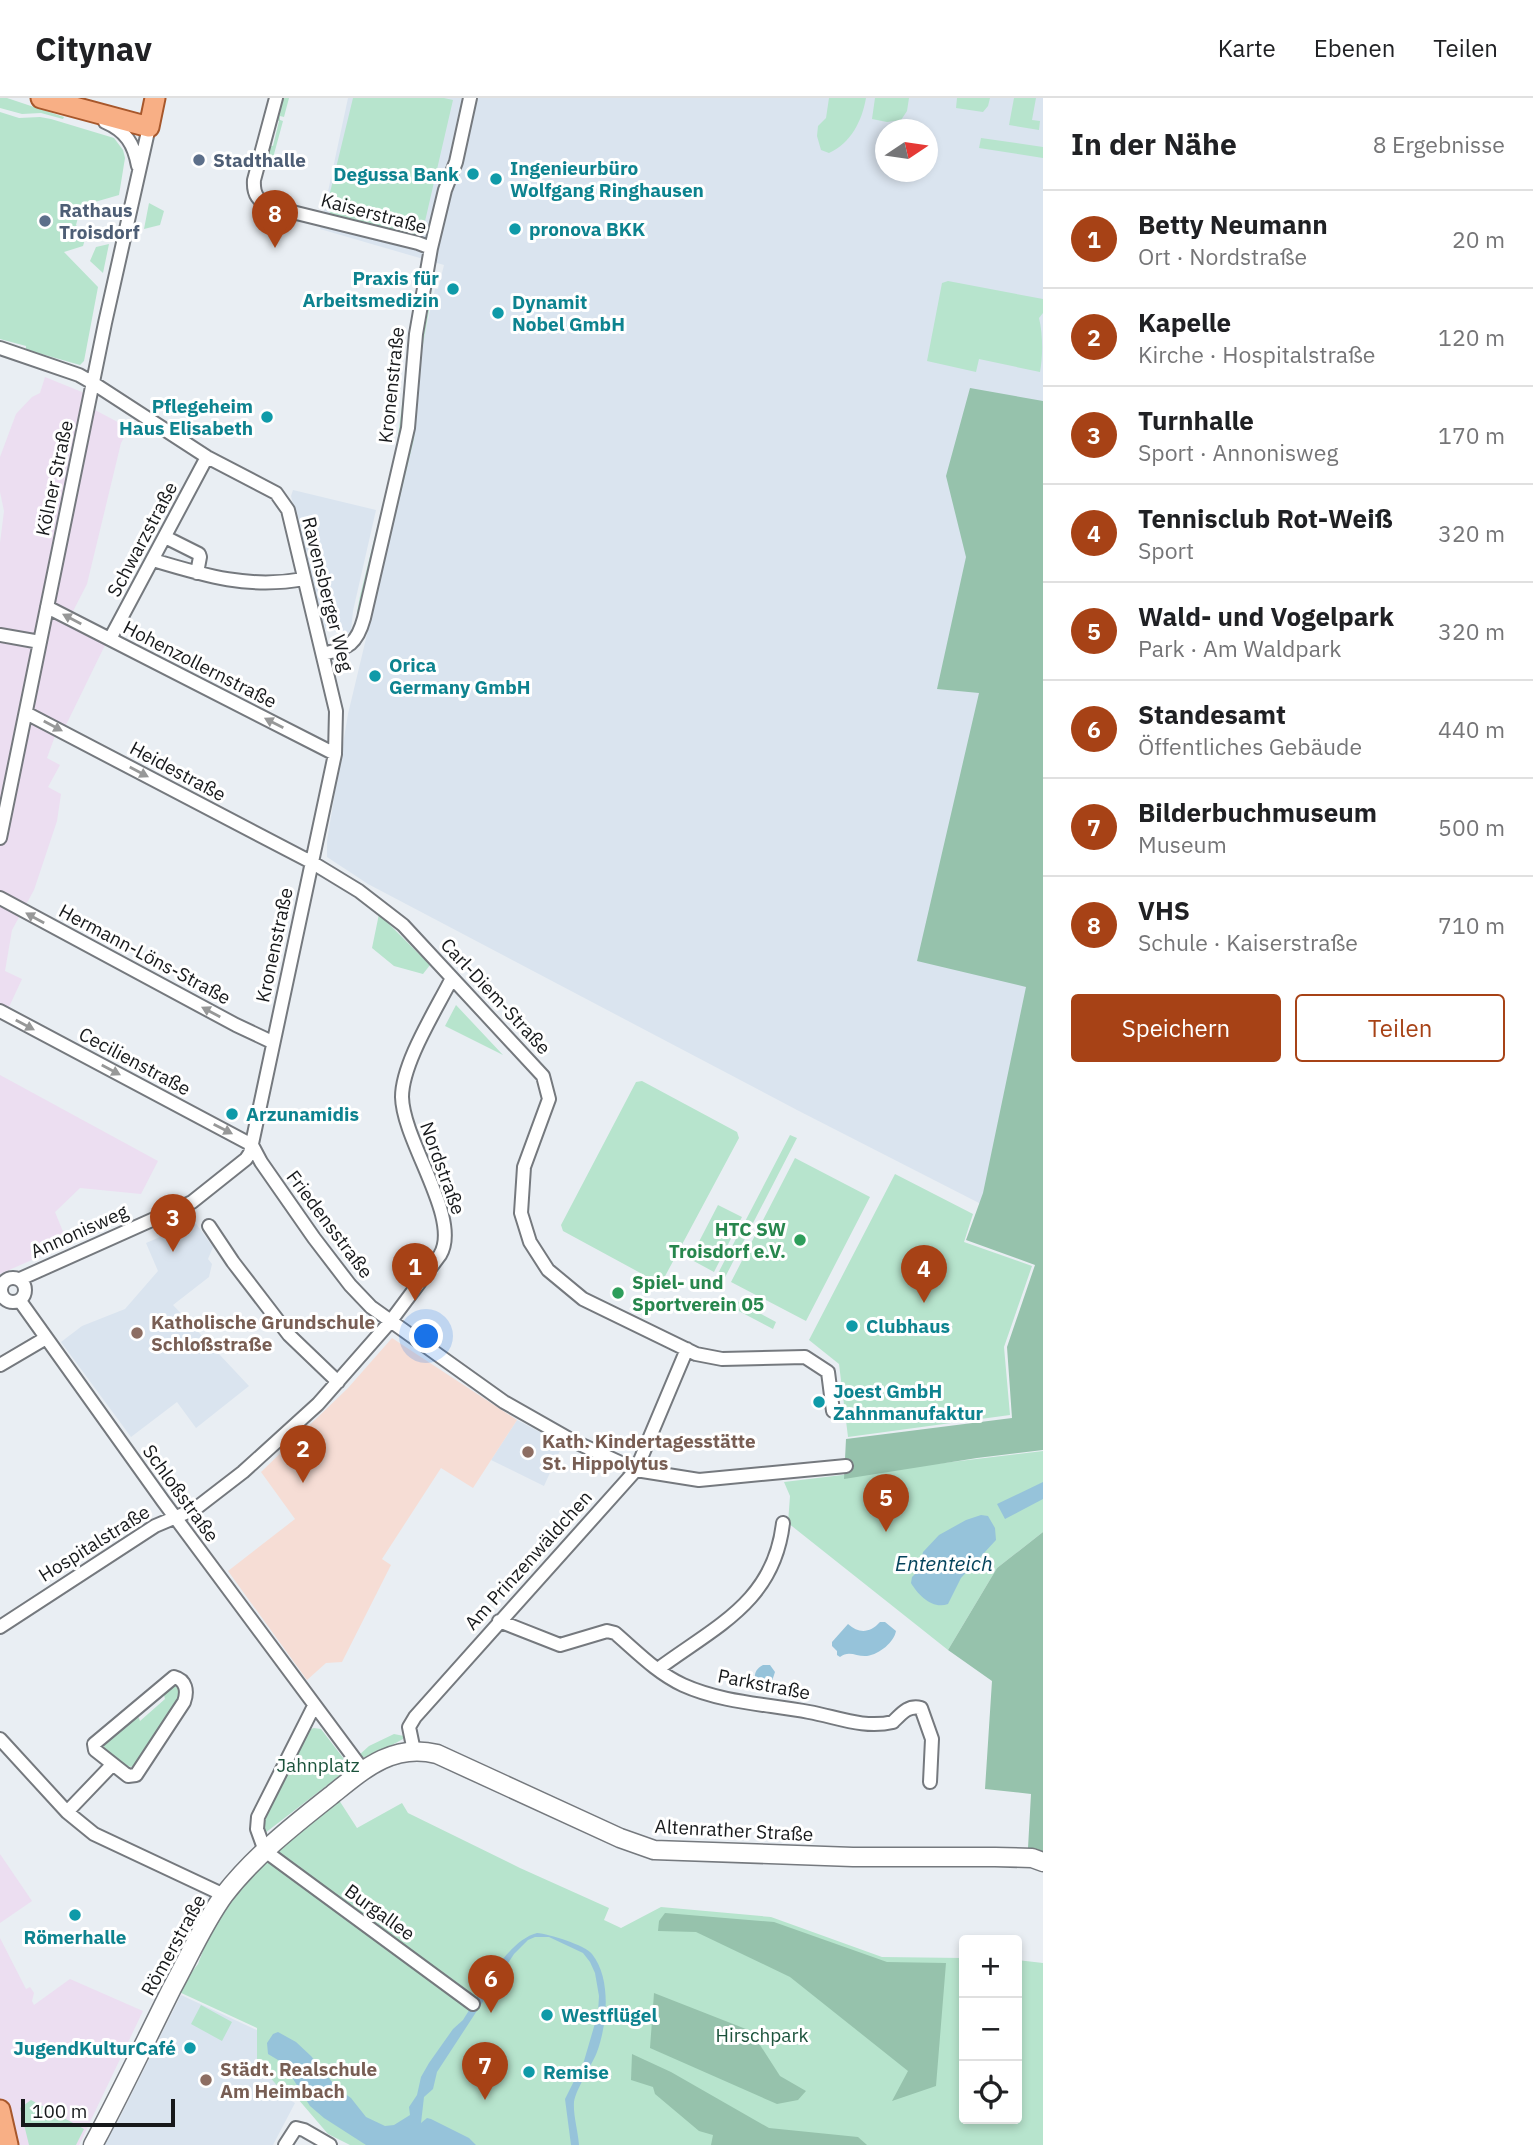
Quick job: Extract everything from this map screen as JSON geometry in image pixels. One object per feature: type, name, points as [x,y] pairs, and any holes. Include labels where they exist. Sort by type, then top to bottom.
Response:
[{"type":"main road","points":[[41,98],[149,127],[155,98]]},
{"type":"main road","points":[[99,114],[126,113],[137,107],[145,98]]},
{"type":"main road","points":[[0,2110],[8,2145]]},
{"type":"street","name":"Kaiserstraße","points":[[276,98],[254,180],[255,194],[265,204],[431,248]]},
{"type":"street","name":"Kronenstraße","points":[[323,654],[352,644],[359,636],[364,618],[406,437],[414,347],[431,248],[456,162],[470,98]]},
{"type":"street","points":[[99,114],[102,121],[123,132],[131,143],[139,173]]},
{"type":"street","name":"Kölner Straße","points":[[0,838],[93,383],[149,127]]},
{"type":"street","name":"Ravensberger Weg","points":[[0,348],[79,375],[207,457],[263,485],[282,499],[288,510],[336,711],[335,754]]},
{"type":"street","name":"Schwarzstraße","points":[[110,639],[207,457]]},
{"type":"street","points":[[164,537],[199,554],[201,558],[197,573]]},
{"type":"street","points":[[153,560],[220,579],[263,584],[304,579]]},
{"type":"street","name":"Hohenzollernstraße","points":[[47,607],[335,754]]},
{"type":"street","points":[[0,635],[40,642]]},
{"type":"street","name":"Heidestraße","points":[[26,713],[313,863]]},
{"type":"street","name":"Kronenstraße","points":[[252,1145],[335,754]]},
{"type":"street","name":"Carl-Diem-Straße","points":[[313,863],[388,911],[543,1076],[549,1099],[524,1167],[521,1189],[523,1226],[534,1251],[548,1270],[570,1291],[710,1358],[805,1357],[828,1372],[832,1411]]},
{"type":"street","name":"Hermann-Löns-Straße","points":[[0,898],[272,1042]]},
{"type":"street","name":"Nordstraße","points":[[390,1322],[445,1247],[443,1217],[407,1128],[402,1097],[409,1064],[452,978]]},
{"type":"street","name":"Cecilienstraße","points":[[0,1012],[252,1145]]},
{"type":"street","name":"Friedensstraße","points":[[252,1145],[278,1188],[339,1273],[371,1307],[514,1408],[571,1440],[636,1470],[699,1480],[846,1466]]},
{"type":"street","name":"Annonisweg","points":[[20,1279],[192,1202],[246,1159],[252,1145]]},
{"type":"street","points":[[209,1226],[289,1335],[338,1382]]},
{"type":"street","points":[[8,1279],[20,1279],[26,1289],[20,1301],[7,1301],[1,1293],[2,1285],[8,1279]]},
{"type":"street","name":"Schloßstraße","points":[[20,1301],[314,1706]]},
{"type":"street","name":"Hospitalstraße","points":[[0,1627],[155,1526],[195,1509],[243,1472],[306,1417],[390,1322]]},
{"type":"street","points":[[0,1365],[46,1338]]},
{"type":"street","name":"Am Prinzenwäldchen","points":[[414,1751],[409,1727],[415,1717],[636,1470],[687,1349]]},
{"type":"street","points":[[658,1670],[747,1603],[764,1584],[773,1565],[783,1523]]},
{"type":"street","name":"Parkstraße","points":[[499,1621],[560,1645],[607,1631],[615,1633],[658,1670],[685,1686],[733,1701],[808,1712],[865,1725],[893,1722],[904,1710],[915,1707],[921,1709],[932,1739],[930,1782]]},
{"type":"street","points":[[174,1676],[179,1679],[187,1691],[184,1702],[136,1774],[128,1776],[112,1765],[95,1749],[94,1744],[174,1676]]},
{"type":"street","points":[[265,1850],[257,1829],[258,1816],[314,1706],[363,1770]]},
{"type":"street","points":[[0,1739],[67,1812],[107,1842],[224,1895]]},
{"type":"street","name":"Altenrather Straße","points":[[363,1770],[385,1756],[414,1751],[430,1753],[455,1761],[620,1838],[654,1850],[853,1857],[1032,1858],[1043,1862]]},
{"type":"street","points":[[67,1812],[112,1765]]},
{"type":"street","name":"Römerstraße","points":[[93,2145],[194,1946],[224,1895],[265,1850],[363,1770]]},
{"type":"street","name":"Burgallee","points":[[265,1850],[473,2004]]},
{"type":"street","points":[[285,2145],[293,2129],[304,2130],[330,2145]]},
{"type":"shaded area","points":[[348,98],[1043,98],[1043,1231],[979,1203],[797,1110],[368,884],[327,857],[327,841],[348,714],[412,446],[423,342],[435,289],[438,289],[444,265],[320,229]]},
{"type":"shaded area","points":[[45,377],[82,392],[95,410],[129,428],[121,443],[87,584],[68,621],[107,641],[66,725],[55,736],[47,758],[60,765],[48,787],[61,794],[57,821],[34,890],[12,930],[5,971],[22,979],[9,1007],[0,1019],[0,543],[4,511],[0,492],[0,457],[16,414],[32,397],[40,393]]},
{"type":"shaded area","points":[[293,490],[376,510],[351,631],[346,634],[325,629],[291,496]]},
{"type":"shaded area","points":[[0,1075],[158,1161],[141,1194],[80,1188],[55,1212],[68,1244],[0,1274]]},
{"type":"shaded area","name":"Katholische Grundschule Schloßstraße","points":[[192,1218],[213,1247],[208,1259],[212,1264],[209,1277],[173,1305],[249,1386],[196,1428],[177,1402],[131,1437],[61,1342],[82,1326],[125,1309],[158,1271],[146,1243],[160,1237],[158,1233]]},
{"type":"shaded area","points":[[392,1338],[517,1420],[473,1488],[441,1468],[382,1559],[391,1565],[342,1662],[326,1663],[307,1680],[228,1571],[295,1519],[261,1472],[348,1388]]},
{"type":"shaded area","name":"Kath. Kindertagesstätte St. Hippolytus","points":[[517,1420],[563,1444],[544,1486],[491,1460]]},
{"type":"shaded area","points":[[0,1854],[32,1901],[0,1923]]},
{"type":"shaded area","points":[[0,1938],[26,1989],[30,1987],[34,1993],[34,2005],[70,1979],[143,2011],[79,2145],[0,2145]]},
{"type":"shaded area","name":"Städt. Realschule Am Heimbach","points":[[181,1995],[261,2032],[260,2066],[287,2093],[285,2097],[295,2103],[273,2145],[103,2145],[117,2123]]},
{"type":"green space","points":[[0,98],[64,117],[63,119],[41,113],[22,114],[0,108]]},
{"type":"green space","points":[[281,98],[289,98],[284,117],[280,116],[283,121],[270,169],[261,167],[266,145],[273,146],[279,121],[273,119]]},
{"type":"green space","points":[[353,98],[453,100],[423,230],[327,205]]},
{"type":"green space","points":[[829,98],[866,98],[862,115],[854,130],[844,143],[829,153],[821,150],[817,136],[818,126],[826,118]]},
{"type":"green space","points":[[875,98],[909,98],[907,111],[902,119],[872,119]]},
{"type":"green space","points":[[957,98],[990,98],[983,112],[956,108]]},
{"type":"green space","points":[[1014,98],[1036,98],[1032,120],[1040,121],[1039,130],[1009,125]]},
{"type":"green space","points":[[0,112],[19,118],[51,119],[114,138],[123,150],[125,158],[119,195],[81,206],[76,225],[86,236],[83,246],[64,252],[98,287],[84,361],[80,365],[0,339]]},
{"type":"green space","points":[[981,138],[1043,147],[1043,158],[979,148]]},
{"type":"green space","points":[[149,203],[164,211],[160,225],[144,229]]},
{"type":"green space","points":[[326,208],[422,233],[421,238],[333,216]]},
{"type":"green space","points":[[109,244],[103,273],[90,261],[96,247]]},
{"type":"green space","points":[[948,281],[1043,299],[1043,313],[1039,318],[1042,345],[1040,372],[979,359],[976,372],[927,361],[942,283]]},
{"type":"green space","points":[[433,288],[422,350],[414,439],[373,608],[410,448],[420,349]]},
{"type":"green space","points":[[970,388],[1043,401],[1043,1450],[844,1479],[846,1439],[1012,1418],[1007,1347],[1035,1265],[966,1240],[983,1193],[1026,987],[917,961],[979,693],[937,689],[966,557],[946,476]]},
{"type":"green space","points":[[403,397],[405,401],[401,439],[358,622],[360,596],[396,452]]},
{"type":"green space","points":[[379,914],[430,965],[423,974],[394,966],[372,948]]},
{"type":"green space","points":[[456,1005],[503,1055],[445,1026]]},
{"type":"green space","points":[[642,1081],[737,1132],[739,1138],[663,1280],[657,1282],[563,1231],[561,1225],[636,1082]]},
{"type":"green space","points":[[790,1135],[797,1138],[720,1287],[713,1283]]},
{"type":"green space","name":"HTC SW Troisdorf e.V.","points":[[795,1158],[870,1197],[806,1321],[731,1282]]},
{"type":"green space","points":[[895,1174],[973,1214],[964,1242],[1032,1266],[1004,1347],[1010,1415],[848,1437],[839,1364],[809,1340]]},
{"type":"green space","points":[[718,1205],[742,1217],[714,1272],[690,1259]]},
{"type":"green space","points":[[737,1301],[776,1322],[773,1329],[733,1308]]},
{"type":"green space","points":[[1043,1451],[1043,1532],[997,1568],[948,1650],[788,1523],[790,1496],[784,1482]]},
{"type":"green space","points":[[1043,1532],[1043,1853],[1028,1848],[1031,1794],[985,1789],[992,1681],[948,1650],[997,1568]]},
{"type":"green space","points":[[173,1685],[180,1687],[182,1694],[135,1766],[125,1766],[116,1761],[103,1744],[137,1713],[140,1721],[165,1699],[163,1691]]},
{"type":"green space","name":"Jahnplatz","points":[[311,1729],[321,1729],[347,1763],[347,1770],[265,1833],[263,1827],[266,1815]]},
{"type":"green space","points":[[394,1734],[404,1736],[403,1739],[368,1758],[358,1756],[369,1746]]},
{"type":"green space","name":"Hirschpark","points":[[337,1797],[357,1828],[402,1803],[408,1813],[609,1908],[604,1920],[621,1928],[661,1907],[771,1917],[882,1957],[959,1958],[959,2124],[1022,2124],[1022,1961],[1043,1963],[1043,2145],[350,2145],[328,2134],[298,2099],[280,2089],[257,2062],[257,2028],[177,1991],[198,1964],[210,1932],[228,1898],[282,1846]]},
{"type":"green space","points":[[665,1913],[774,1922],[887,1962],[946,1963],[936,2086],[892,2101],[908,2071],[790,1977],[696,1932],[658,1931],[659,1921]]},
{"type":"green space","points":[[654,1993],[751,2031],[780,2076],[806,2091],[798,2100],[777,2104],[650,2048]]},
{"type":"green space","points":[[201,2005],[232,2022],[222,2041],[191,2024]]},
{"type":"green space","points":[[632,2054],[671,2072],[769,2128],[858,2137],[867,2145],[711,2145],[713,2135],[699,2131],[655,2094],[653,2087],[631,2080]]},
{"type":"green space","points":[[31,2100],[84,2129],[76,2145],[29,2145],[20,2108]]},
{"type":"water","points":[[1043,1482],[1043,1499],[1005,1519],[997,1504]]},
{"type":"water","name":"Ententeich","points":[[981,1515],[988,1516],[995,1528],[996,1540],[961,1578],[948,1604],[937,1605],[926,1600],[911,1583],[912,1577],[919,1570],[923,1552],[939,1535]]},
{"type":"water","points":[[885,1622],[896,1631],[886,1647],[867,1656],[837,1655],[832,1642],[848,1624],[864,1631]]},
{"type":"water","points":[[763,1665],[770,1665],[775,1672],[771,1684],[762,1688],[756,1684],[755,1675]]},
{"type":"water","points":[[537,1933],[582,1947],[592,1954],[603,1976],[606,2002],[603,2029],[597,2052],[574,2102],[579,2145],[571,2145],[565,2099],[584,2061],[598,2013],[599,1996],[595,1973],[583,1953],[549,1937],[528,1940],[514,1954],[437,2072],[433,2089],[424,2097],[421,2123],[427,2118],[431,2119],[469,2138],[476,2145],[366,2145],[310,2106],[283,2063],[268,2054],[267,2043],[273,2034],[278,2032],[296,2042],[366,2117],[385,2126],[394,2125],[410,2115],[409,2107],[417,2095],[421,2077],[429,2063],[453,2029],[463,2020],[504,1957],[526,1938]]},
{"type":"place","name":"Stadthalle","points":[[199,160]]},
{"type":"place","name":"Degussa Bank","points":[[473,174]]},
{"type":"place","name":"Ingenieurbüro Wolfgang Ringhausen","points":[[496,179]]},
{"type":"place","name":"Rathaus Troisdorf","points":[[45,221]]},
{"type":"place","name":"pronova BKK","points":[[515,229]]},
{"type":"place","name":"VHS","points":[[275,248]]},
{"type":"place","name":"Praxis für Arbeitsmedizin","points":[[453,289]]},
{"type":"place","name":"Dynamit Nobel GmbH","points":[[498,313]]},
{"type":"place","name":"Pflegeheim Haus Elisabeth","points":[[267,417]]},
{"type":"place","name":"Orica Germany GmbH","points":[[375,676]]},
{"type":"place","name":"Arzunamidis","points":[[232,1114]]},
{"type":"place","name":"HTC SW Troisdorf e.V.","points":[[800,1240]]},
{"type":"place","name":"Turnhalle","points":[[173,1252]]},
{"type":"place","name":"Spiel- und Sportverein 05","points":[[618,1293]]},
{"type":"place","name":"Betty Neumann","points":[[415,1301]]},
{"type":"place","name":"Tennisclub Rot-Weiß","points":[[924,1303]]},
{"type":"place","name":"Clubhaus","points":[[852,1326]]},
{"type":"place","name":"Katholische Grundschule Schloßstraße","points":[[137,1333]]},
{"type":"place","name":"Joest GmbH Zahnmanufaktur","points":[[819,1402]]},
{"type":"place","name":"Kath. Kindertagesstätte St. Hippolytus","points":[[528,1452]]},
{"type":"place","name":"Kapelle","points":[[303,1483]]},
{"type":"place","name":"Wald- und Vogelpark","points":[[886,1532]]},
{"type":"place","name":"Römerhalle","points":[[75,1915]]},
{"type":"place","name":"Standesamt","points":[[491,2013]]},
{"type":"place","name":"Westflügel","points":[[547,2015]]},
{"type":"place","name":"JugendKulturCafé","points":[[190,2048]]},
{"type":"place","name":"Remise","points":[[529,2072]]},
{"type":"place","name":"Städt. Realschule Am Heimbach","points":[[206,2080]]},
{"type":"place","name":"Bilderbuchmuseum","points":[[485,2100]]}]
